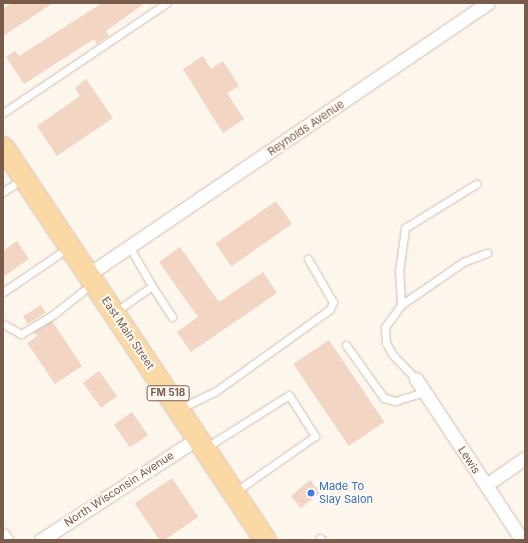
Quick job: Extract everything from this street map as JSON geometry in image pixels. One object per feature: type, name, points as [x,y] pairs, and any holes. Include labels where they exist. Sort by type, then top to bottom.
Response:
[{"type":"main road","name":"East Main Street","points":[[3,147],[266,540]]},
{"type":"street","name":"Reynolds Avenue","points":[[91,278],[126,251],[488,3]]},
{"type":"street","name":"Lewis","points":[[416,379],[522,540]]},
{"type":"street","name":"North Wisconsin Avenue","points":[[41,540],[201,443]]},
{"type":"street","points":[[486,485],[525,458]]},
{"type":"street","points":[[3,535],[6,540]]},
{"type":"lane","points":[[3,113],[168,3]]},
{"type":"lane","points":[[3,192],[23,178]]},
{"type":"lane","points":[[401,305],[399,272],[405,228],[476,184]]},
{"type":"lane","points":[[3,292],[70,247]]},
{"type":"lane","points":[[126,251],[152,286],[172,317]]},
{"type":"lane","points":[[416,379],[386,343],[385,327],[401,305],[463,262],[487,253]]},
{"type":"lane","points":[[179,410],[216,390],[330,309],[333,302],[308,260]]},
{"type":"lane","points":[[3,324],[21,334],[91,278]]},
{"type":"lane","points":[[114,312],[152,286]]},
{"type":"lane","points":[[346,345],[384,398],[395,401],[425,392]]},
{"type":"lane","points":[[201,443],[289,395],[315,436],[234,492]]},
{"type":"building","points":[[12,3],[53,3],[3,36],[3,9]]},
{"type":"building","points":[[102,3],[145,3],[106,31],[109,36],[97,44],[94,39],[24,84],[6,57],[15,51],[19,56]]},
{"type":"building","points":[[203,56],[211,69],[223,61],[239,86],[227,93],[244,119],[223,133],[183,69]]},
{"type":"building","points":[[86,79],[113,118],[57,156],[37,126],[80,96],[75,88]]},
{"type":"building","points":[[276,201],[292,224],[231,266],[215,243]]},
{"type":"building","points":[[17,241],[29,259],[3,277],[3,251]]},
{"type":"building","points":[[180,247],[219,302],[263,272],[277,293],[191,352],[177,332],[198,317],[159,262]]},
{"type":"building","points":[[41,305],[46,313],[28,324],[23,316]]},
{"type":"building","points":[[52,321],[82,366],[55,384],[27,343],[37,336],[34,332]]},
{"type":"building","points":[[329,340],[384,422],[349,446],[293,364]]},
{"type":"building","points":[[99,371],[117,396],[101,408],[83,383]]},
{"type":"building","points":[[132,412],[148,435],[130,448],[114,425]]},
{"type":"building","points":[[172,478],[198,517],[164,540],[160,540],[135,503]]},
{"type":"building","points":[[310,480],[320,492],[301,508],[291,496]]},
{"type":"place","name":"Made To Slay Salon","points":[[311,493]]}]
